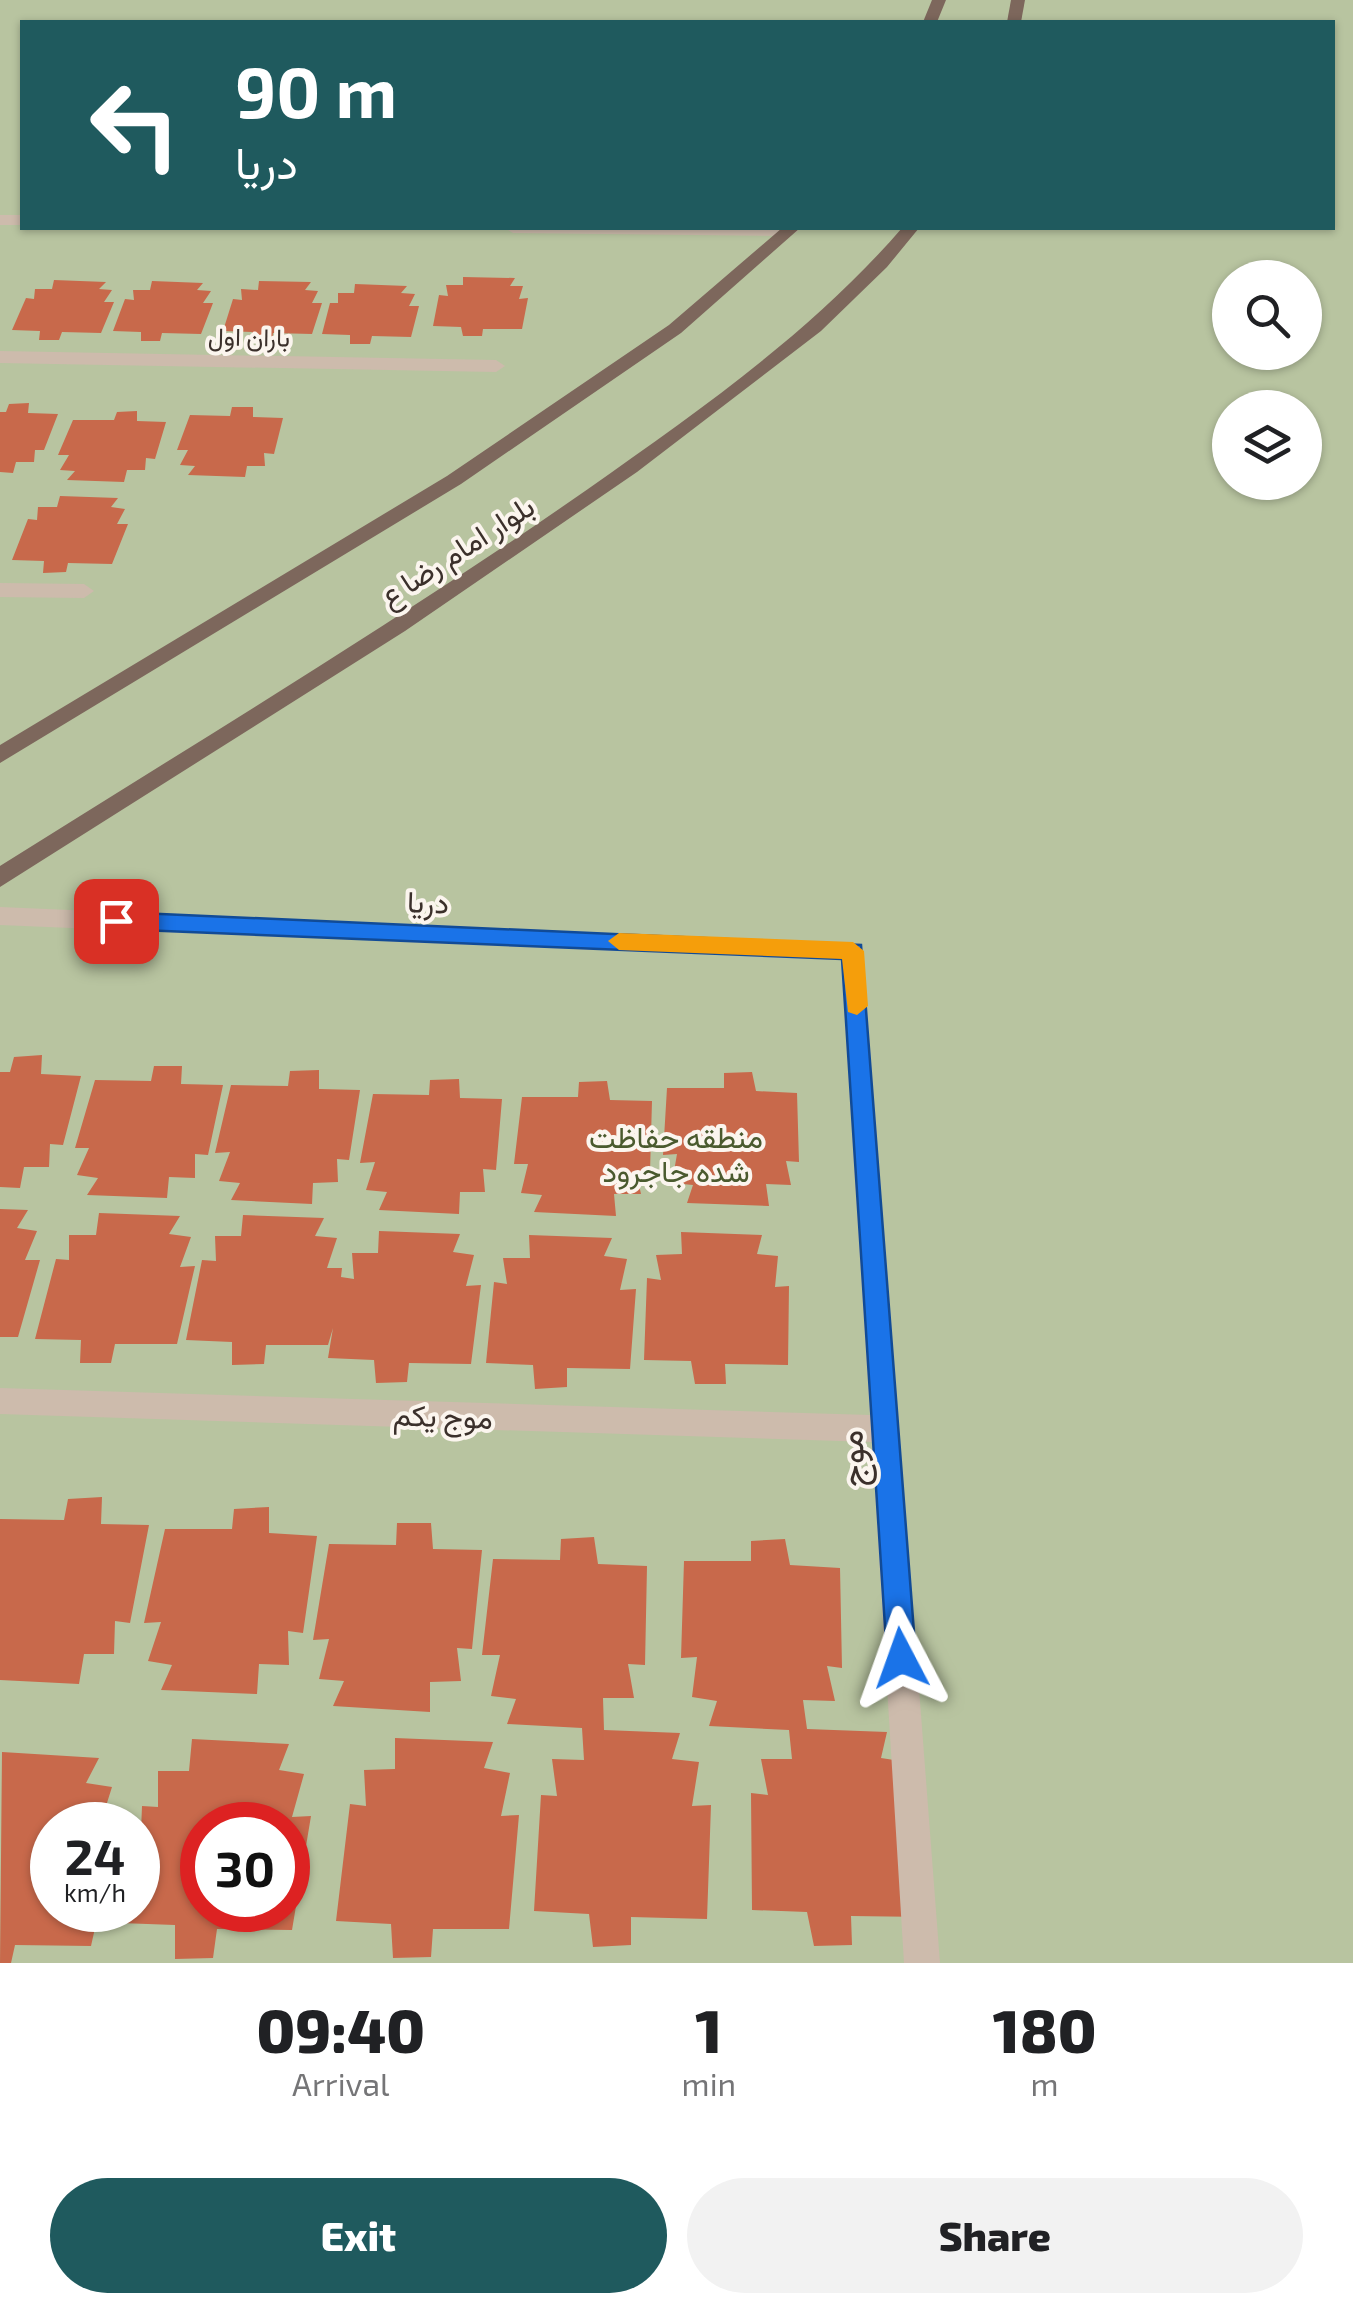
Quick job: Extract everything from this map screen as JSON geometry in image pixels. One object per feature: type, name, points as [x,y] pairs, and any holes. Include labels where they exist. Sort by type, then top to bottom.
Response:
[{"type":"main road","name":"بلوار امام رضا ع","points":[[0,755],[454,480],[675,330],[790,230]]},
{"type":"main road","name":"بلوار امام رضا ع","points":[[0,878],[544,530],[770,367],[887,258],[909,230]]},
{"type":"street","name":"باران اول","points":[[0,356],[496,366]]},
{"type":"street","points":[[0,590],[84,591]]},
{"type":"street","name":"دریا","points":[[0,916],[853,951]]},
{"type":"street","name":"موج","points":[[853,951],[922,1963]]},
{"type":"street","name":"موج یکم","points":[[0,1401],[885,1429]]},
{"type":"green space","name":"منطقه حفاظت شده جاجرود","points":[[0,0],[1353,0],[1353,1963],[0,1963]]},
{"type":"building","points":[[463,277],[515,278],[510,286],[523,286],[519,299],[528,298],[522,329],[483,329],[482,336],[463,336],[461,327],[433,326],[439,295],[448,296],[446,285],[463,285]]},
{"type":"building","points":[[54,280],[106,282],[99,289],[112,290],[104,302],[114,302],[101,333],[62,332],[59,340],[39,340],[40,331],[12,330],[26,298],[34,299],[35,289],[52,289]]},
{"type":"building","points":[[152,281],[203,283],[197,290],[211,291],[203,303],[213,303],[201,334],[162,333],[160,341],[141,341],[141,332],[113,331],[125,299],[134,300],[133,290],[150,290]]},
{"type":"building","points":[[259,281],[311,282],[305,290],[318,291],[312,303],[322,303],[312,334],[273,333],[272,340],[252,341],[252,332],[223,331],[233,299],[242,300],[241,289],[258,290]]},
{"type":"building","points":[[355,284],[407,286],[401,293],[415,294],[409,306],[419,306],[411,337],[372,336],[370,344],[350,344],[350,335],[322,334],[330,303],[338,303],[338,293],[354,293]]},
{"type":"building","points":[[29,403],[28,413],[58,414],[44,450],[35,450],[34,462],[16,462],[13,473],[0,472],[0,412],[6,412],[9,404]]},
{"type":"building","points":[[232,407],[253,407],[253,417],[283,418],[274,454],[264,453],[265,466],[247,466],[245,477],[188,475],[195,466],[180,465],[188,450],[177,450],[190,415],[230,416]]},
{"type":"building","points":[[137,411],[137,421],[166,422],[155,459],[146,458],[145,470],[127,470],[124,482],[67,480],[75,471],[60,470],[69,455],[58,455],[73,420],[114,420],[117,412]]},
{"type":"building","points":[[60,496],[118,498],[111,507],[125,509],[117,524],[128,524],[112,564],[68,563],[66,572],[43,573],[44,561],[12,560],[28,519],[37,520],[38,507],[57,507]]},
{"type":"building","points":[[42,1055],[41,1074],[81,1076],[63,1145],[50,1144],[49,1167],[24,1167],[20,1188],[0,1187],[0,1072],[10,1072],[14,1057]]},
{"type":"building","points":[[154,1066],[182,1066],[181,1084],[223,1085],[208,1155],[195,1154],[195,1178],[169,1177],[167,1198],[87,1195],[98,1178],[77,1175],[89,1148],[75,1148],[95,1080],[151,1081]]},
{"type":"building","points":[[319,1070],[319,1089],[360,1090],[349,1160],[337,1159],[338,1182],[313,1183],[312,1204],[231,1200],[240,1183],[219,1181],[230,1152],[215,1153],[231,1085],[288,1086],[290,1071]]},
{"type":"building","points":[[752,1072],[756,1091],[797,1093],[799,1162],[786,1161],[791,1185],[766,1184],[769,1206],[687,1203],[693,1185],[672,1183],[677,1154],[663,1155],[667,1088],[724,1088],[724,1073]]},
{"type":"building","points":[[459,1079],[460,1098],[502,1099],[496,1170],[483,1169],[485,1192],[460,1192],[459,1214],[379,1210],[387,1192],[366,1190],[375,1162],[360,1163],[373,1094],[429,1095],[430,1080]]},
{"type":"building","points":[[607,1081],[610,1100],[652,1101],[650,1172],[636,1171],[641,1194],[614,1194],[616,1216],[534,1212],[542,1195],[521,1193],[528,1164],[514,1164],[522,1097],[578,1097],[579,1082]]},
{"type":"building","points":[[0,1209],[28,1210],[17,1228],[37,1231],[25,1260],[40,1260],[18,1337],[0,1337]]},
{"type":"building","points":[[99,1213],[180,1216],[169,1234],[191,1237],[180,1267],[195,1266],[177,1344],[115,1344],[111,1363],[80,1363],[81,1340],[35,1339],[56,1259],[69,1260],[69,1235],[96,1235]]},
{"type":"building","points":[[243,1215],[324,1218],[315,1236],[337,1238],[327,1268],[342,1268],[341,1277],[354,1279],[352,1253],[378,1253],[379,1231],[460,1234],[453,1252],[474,1255],[466,1286],[481,1285],[471,1364],[409,1363],[407,1382],[376,1383],[374,1360],[328,1358],[333,1328],[328,1345],[266,1345],[264,1364],[232,1365],[232,1342],[186,1340],[202,1260],[216,1261],[215,1236],[241,1236]]},
{"type":"building","points":[[681,1232],[762,1235],[757,1254],[778,1256],[775,1287],[789,1286],[788,1365],[725,1364],[726,1384],[695,1384],[691,1361],[644,1360],[647,1278],[661,1280],[656,1255],[682,1254]]},
{"type":"building","points":[[529,1235],[612,1238],[604,1256],[627,1259],[620,1290],[636,1289],[630,1369],[567,1368],[567,1387],[535,1389],[533,1365],[486,1363],[494,1282],[507,1284],[503,1258],[530,1258]]},
{"type":"building","points":[[102,1497],[101,1524],[149,1525],[130,1623],[115,1621],[114,1654],[84,1654],[79,1684],[0,1680],[0,1519],[64,1520],[68,1499]]},
{"type":"building","points":[[269,1507],[269,1533],[317,1536],[303,1633],[288,1631],[289,1665],[259,1664],[257,1694],[161,1690],[172,1665],[148,1661],[161,1622],[144,1623],[165,1529],[232,1529],[234,1509]]},
{"type":"building","points":[[397,1523],[431,1523],[433,1549],[482,1550],[472,1649],[457,1648],[461,1681],[430,1682],[430,1712],[333,1706],[344,1681],[319,1679],[329,1639],[313,1640],[329,1544],[396,1545]]},
{"type":"building","points":[[594,1537],[598,1564],[647,1566],[645,1665],[628,1664],[634,1698],[603,1698],[604,1730],[680,1733],[672,1759],[699,1762],[692,1806],[711,1805],[707,1919],[631,1917],[631,1945],[593,1947],[589,1914],[534,1911],[541,1795],[557,1796],[552,1759],[584,1760],[582,1728],[507,1724],[516,1699],[491,1696],[500,1655],[482,1655],[493,1559],[560,1560],[561,1539]]},
{"type":"building","points":[[785,1539],[790,1565],[840,1568],[842,1668],[827,1666],[835,1701],[803,1700],[807,1729],[887,1732],[881,1758],[907,1762],[926,1917],[851,1916],[852,1945],[814,1946],[807,1912],[752,1910],[751,1793],[768,1795],[761,1759],[792,1759],[789,1730],[709,1726],[717,1701],[692,1697],[697,1657],[681,1658],[684,1561],[751,1561],[751,1541]]},
{"type":"building","points":[[395,1738],[493,1742],[484,1768],[510,1773],[501,1816],[519,1815],[509,1929],[433,1929],[431,1957],[393,1958],[391,1924],[336,1921],[350,1804],[366,1806],[364,1770],[395,1769]]},
{"type":"building","points":[[192,1739],[289,1744],[279,1770],[304,1774],[296,1802],[180,1802],[180,1932],[217,1932],[213,1958],[175,1959],[175,1925],[160,1924],[158,1771],[189,1771]]},
{"type":"building","points":[[2,1752],[99,1758],[86,1783],[112,1787],[107,1802],[30,1802],[30,1932],[94,1932],[91,1946],[15,1945],[11,1963],[0,1963]]},
{"type":"slow traffic","points":[[619,941],[853,951],[857,1006]]},
{"type":"route","points":[[116,921],[853,951],[901,1658]]}]
